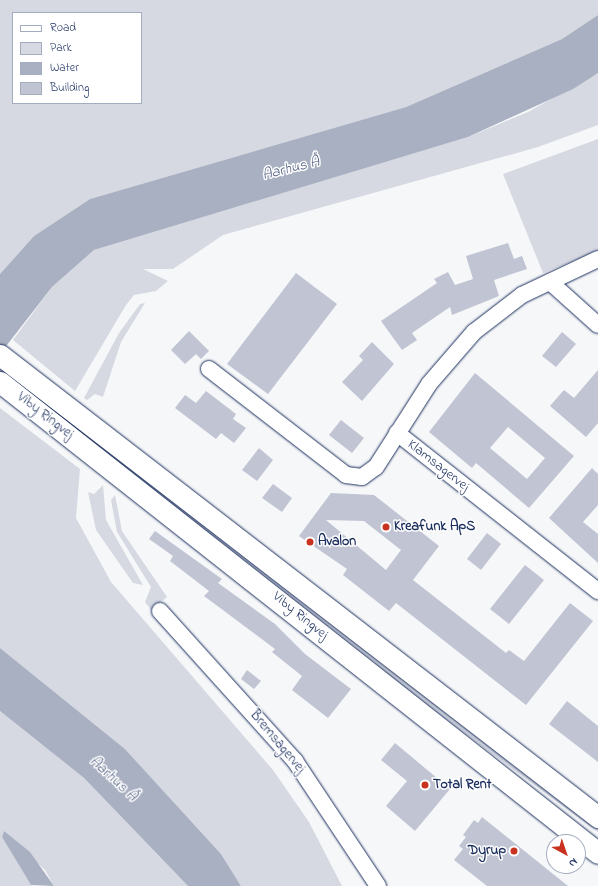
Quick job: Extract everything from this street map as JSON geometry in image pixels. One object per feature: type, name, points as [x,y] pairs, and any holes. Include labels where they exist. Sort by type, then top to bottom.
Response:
[{"type":"main road","name":"Viby Ringvej","points":[[1,356],[598,817]]},
{"type":"main road","name":"Viby Ringvej","points":[[0,382],[598,853]]},
{"type":"street","points":[[397,433],[429,384],[474,332],[522,295],[598,259]]},
{"type":"street","points":[[550,282],[598,325]]},
{"type":"street","name":"Klamsagervej","points":[[210,368],[354,477],[362,477],[376,467],[397,433],[598,591]]},
{"type":"street","name":"Bremsagervej","points":[[160,611],[295,761],[378,886]]},
{"type":"green space","points":[[0,0],[598,0],[598,15],[562,39],[406,107],[90,199],[34,236],[0,274]]},
{"type":"green space","points":[[598,73],[598,125],[538,147],[223,235],[173,269],[143,269],[168,281],[156,291],[134,295],[126,305],[75,391],[13,340],[52,287],[94,250],[468,137],[528,112]]},
{"type":"green space","points":[[598,139],[598,251],[543,273],[503,174]]},
{"type":"green space","points":[[145,303],[121,342],[103,397],[95,394],[87,400],[84,398],[119,333],[140,304]]},
{"type":"green space","points":[[0,366],[598,827],[598,832],[425,704],[0,371]]},
{"type":"green space","points":[[0,408],[80,469],[76,518],[111,582],[273,770],[309,822],[342,886],[241,886],[221,854],[125,749],[0,648]]},
{"type":"green space","points":[[103,485],[106,520],[143,585],[133,583],[96,530],[88,492],[94,494]]},
{"type":"green space","points":[[115,495],[122,531],[167,597],[151,610],[145,602],[151,587],[117,532],[111,500]]},
{"type":"green space","points":[[0,711],[84,778],[188,886],[54,886],[45,870],[4,831],[2,837],[32,886],[0,886]]},
{"type":"water","name":"Aarhus Å","points":[[598,15],[598,73],[573,89],[468,137],[94,250],[52,287],[0,354],[0,274],[34,236],[90,199],[406,107],[562,39]]},
{"type":"water","name":"Aarhus Å","points":[[0,648],[125,749],[221,854],[241,886],[188,886],[84,778],[0,711]]},
{"type":"water","points":[[4,831],[30,852],[54,886],[31,885],[2,837]]},
{"type":"building","points":[[508,243],[514,259],[522,256],[527,269],[494,280],[499,296],[452,315],[450,307],[412,333],[417,340],[402,350],[381,321],[437,283],[434,279],[448,272],[455,285],[473,279],[466,256]]},
{"type":"building","points":[[296,273],[337,304],[268,394],[227,364]]},
{"type":"building","points":[[189,331],[209,351],[201,359],[196,354],[185,364],[171,350]]},
{"type":"building","points":[[562,332],[576,344],[556,367],[542,356]]},
{"type":"building","points":[[372,342],[394,364],[362,401],[342,382],[363,360],[359,356]]},
{"type":"building","points":[[598,370],[598,423],[586,437],[550,406],[564,390],[574,398]]},
{"type":"building","points":[[475,373],[574,456],[529,508],[476,463],[472,468],[429,432]],"holes":[[[508,427],[545,458],[527,479],[490,448]]]},
{"type":"building","points":[[206,391],[236,414],[233,419],[246,428],[234,443],[221,433],[216,439],[175,408],[185,395],[196,403]]},
{"type":"building","points":[[341,420],[364,438],[352,453],[329,435]]},
{"type":"building","points":[[259,448],[273,460],[257,481],[242,470]]},
{"type":"building","points":[[592,468],[598,474],[598,505],[583,522],[598,534],[598,563],[549,518]]},
{"type":"building","points":[[273,484],[292,498],[282,512],[262,498]]},
{"type":"building","points":[[331,493],[374,495],[439,546],[413,580],[506,653],[509,650],[524,661],[570,603],[593,621],[526,705],[396,603],[389,611],[343,575],[347,569],[299,536]],"holes":[[[326,520],[364,521],[401,550],[386,570]]]},
{"type":"building","points":[[155,531],[222,579],[218,583],[275,624],[305,654],[351,689],[328,718],[292,690],[302,676],[272,652],[275,649],[204,596],[209,591],[170,561],[173,556],[149,539]]},
{"type":"building","points":[[487,533],[501,544],[481,570],[467,559]]},
{"type":"building","points":[[525,565],[544,580],[509,624],[490,609]]},
{"type":"building","points":[[247,670],[261,681],[254,689],[241,679]]},
{"type":"building","points":[[567,701],[598,726],[598,762],[549,724]]},
{"type":"building","name":"Total Rent","points":[[395,743],[450,789],[415,831],[386,806],[407,781],[381,760]]},
{"type":"building","points":[[482,817],[546,868],[546,874],[553,874],[568,886],[487,886],[454,860],[463,849],[459,846],[466,837],[463,835],[474,820],[478,823]]},
{"type":"place","name":"Kreafunk ApS","points":[[386,527]]},
{"type":"place","name":"Avalon","points":[[310,542]]},
{"type":"place","name":"Total Rent","points":[[425,785]]},
{"type":"place","name":"Dyrup","points":[[514,851]]}]
